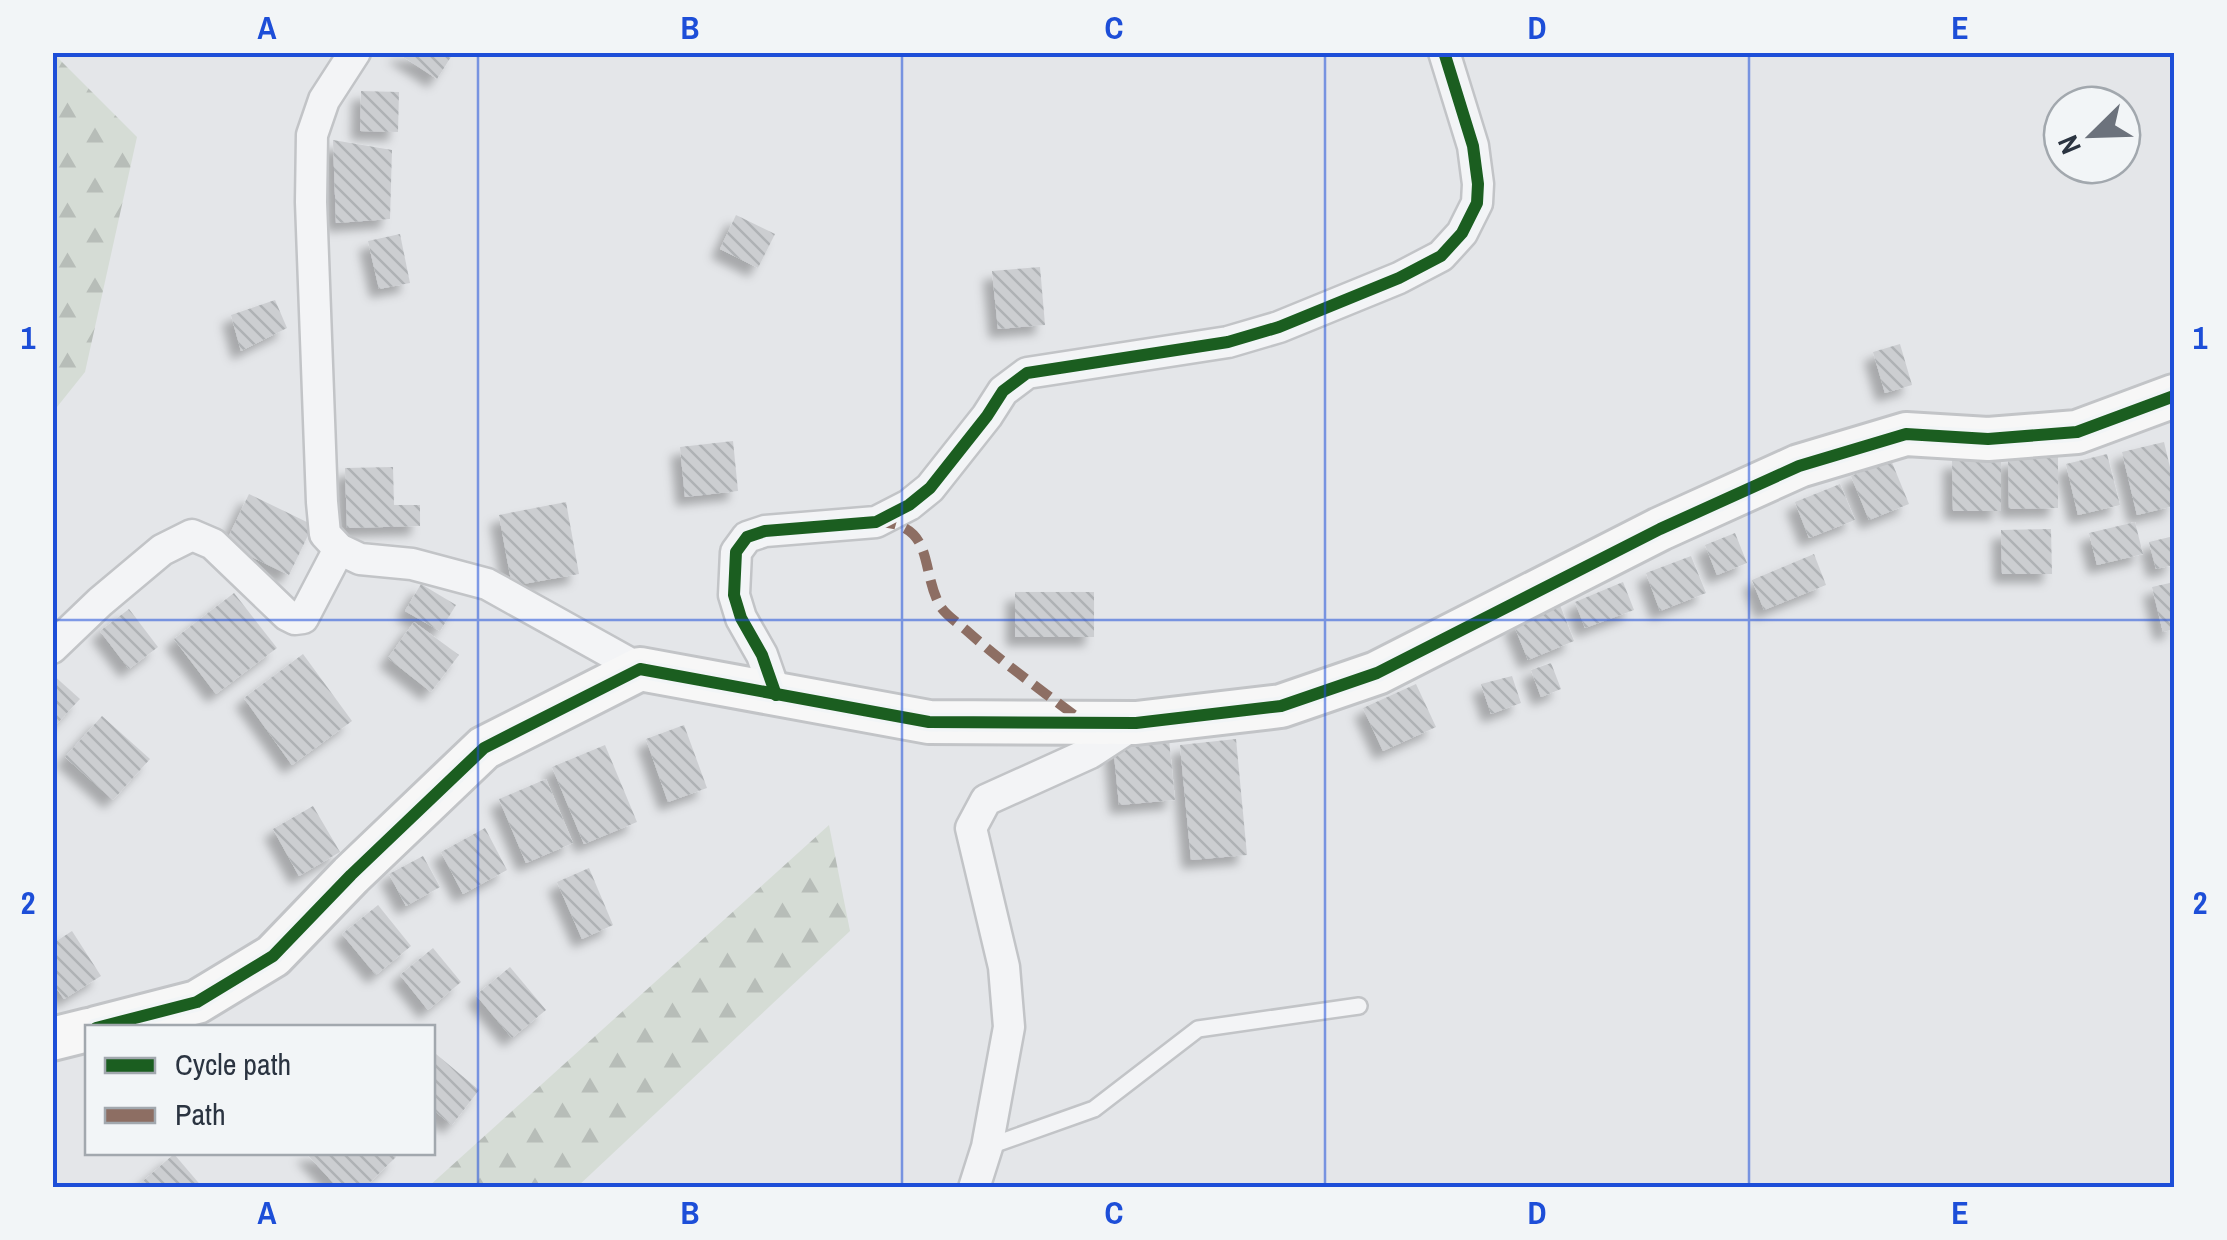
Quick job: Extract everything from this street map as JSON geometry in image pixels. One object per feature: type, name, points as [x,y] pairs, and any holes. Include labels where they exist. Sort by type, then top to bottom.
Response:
[{"type":"street","points":[[354,52],[324,100],[312,134],[311,202],[325,534],[339,549],[360,558],[412,564],[486,584],[640,669],[776,695],[929,722],[1136,723],[1282,706],[1377,673],[1660,528],[1799,466],[1906,434],[1988,439],[2077,432],[2174,396]]},
{"type":"street","points":[[776,695],[734,595],[736,552],[747,537],[765,530],[876,522],[908,505],[930,488],[1003,391],[1026,374],[1228,342],[1278,327],[1399,278],[1440,256],[1462,233],[1477,203],[1478,184],[1473,146],[1444,52]]},
{"type":"street","points":[[52,648],[162,550],[192,536],[213,544],[294,619],[303,618],[339,549]]},
{"type":"street","points":[[108,1025],[198,1002],[273,956],[484,748],[640,669]]},
{"type":"street","points":[[974,1188],[987,1147],[1009,1027],[1004,967],[971,828],[986,800],[1090,753],[1136,723]]},
{"type":"street","points":[[52,1038],[85,1031]]},
{"type":"lane","points":[[987,1147],[1094,1109],[1198,1029],[1359,1006]]},
{"type":"green space","points":[[53,53],[137,137],[85,372],[53,412]]},
{"type":"green space","points":[[829,825],[850,931],[577,1187],[428,1187]]},
{"type":"building","points":[[396,52],[454,52],[437,79]]},
{"type":"building","points":[[361,91],[399,92],[398,132],[360,131]]},
{"type":"building","points":[[333,140],[392,150],[390,219],[336,223]]},
{"type":"building","points":[[736,215],[775,234],[758,268],[720,249]]},
{"type":"building","points":[[400,234],[410,283],[379,289],[368,241]]},
{"type":"building","points":[[1040,267],[1045,325],[998,329],[992,271]]},
{"type":"building","points":[[275,300],[287,328],[241,351],[231,315]]},
{"type":"building","points":[[1900,344],[1912,385],[1885,393],[1873,352]]},
{"type":"building","points":[[733,441],[738,491],[685,497],[680,447]]},
{"type":"building","points":[[2164,442],[2174,484],[2174,506],[2137,515],[2122,452]]},
{"type":"building","points":[[2107,454],[2120,505],[2078,515],[2066,464]]},
{"type":"building","points":[[2058,457],[2058,508],[2009,509],[2008,458]]},
{"type":"building","points":[[1891,460],[1909,504],[1869,520],[1851,476]]},
{"type":"building","points":[[1952,460],[2001,460],[2001,511],[1953,511]]},
{"type":"building","points":[[393,467],[394,505],[420,505],[420,526],[347,528],[345,468]]},
{"type":"building","points":[[1840,484],[1855,520],[1809,538],[1795,502]]},
{"type":"building","points":[[249,494],[313,525],[289,575],[225,544]]},
{"type":"building","points":[[566,502],[579,574],[512,586],[499,515]]},
{"type":"building","points":[[2135,522],[2143,554],[2097,565],[2089,533]]},
{"type":"building","points":[[2051,529],[2052,574],[2002,574],[2001,530]]},
{"type":"building","points":[[1735,533],[1747,563],[1717,575],[1705,545]]},
{"type":"building","points":[[2174,536],[2174,565],[2156,569],[2149,542]]},
{"type":"building","points":[[1814,554],[1826,585],[1764,610],[1752,580]]},
{"type":"building","points":[[1691,556],[1706,593],[1660,611],[1646,573]]},
{"type":"building","points":[[1623,582],[1634,610],[1585,628],[1575,602]]},
{"type":"building","points":[[2174,582],[2174,629],[2163,632],[2152,587]]},
{"type":"building","points":[[421,584],[456,605],[440,631],[405,611]]},
{"type":"building","points":[[1015,592],[1094,592],[1094,637],[1015,637]]},
{"type":"building","points":[[234,593],[277,648],[216,694],[174,639]]},
{"type":"building","points":[[1560,605],[1574,641],[1528,660],[1513,623]]},
{"type":"building","points":[[129,609],[158,647],[129,669],[100,631]]},
{"type":"building","points":[[414,622],[459,655],[431,692],[388,658]]},
{"type":"building","points":[[303,654],[352,721],[292,765],[244,698]]},
{"type":"building","points":[[1551,663],[1561,689],[1541,697],[1531,670]]},
{"type":"building","points":[[52,674],[80,699],[52,729]]},
{"type":"building","points":[[1512,676],[1521,703],[1491,714],[1481,684]]},
{"type":"building","points":[[1416,684],[1436,727],[1383,751],[1363,708]]},
{"type":"building","points":[[102,716],[150,759],[113,800],[65,757]]},
{"type":"building","points":[[684,725],[707,788],[668,802],[646,739]]},
{"type":"building","points":[[1169,739],[1175,800],[1119,805],[1113,744]]},
{"type":"building","points":[[1236,739],[1247,855],[1191,860],[1180,745]]},
{"type":"building","points":[[605,745],[637,822],[584,844],[552,767]]},
{"type":"building","points":[[546,779],[573,843],[526,863],[499,799]]},
{"type":"building","points":[[313,806],[340,852],[299,876],[273,829]]},
{"type":"building","points":[[485,828],[507,870],[463,894],[441,852]]},
{"type":"building","points":[[423,856],[440,887],[406,906],[389,874]]},
{"type":"building","points":[[589,868],[613,925],[582,939],[557,882]]},
{"type":"building","points":[[378,905],[411,946],[376,975],[342,934]]},
{"type":"building","points":[[72,931],[101,976],[64,999],[52,982],[52,944]]},
{"type":"building","points":[[433,948],[461,982],[428,1010],[400,975]]},
{"type":"building","points":[[510,967],[546,1010],[512,1038],[476,995]]},
{"type":"building","points":[[435,1055],[479,1090],[452,1125],[435,1111]]},
{"type":"building","points":[[175,1155],[203,1188],[135,1188]]},
{"type":"building","points":[[308,1155],[396,1157],[364,1188],[338,1188]]},
{"type":"marked path","points":[[876,522],[895,524],[917,539],[933,590],[948,615],[1081,720]]},
{"type":"cycle path","points":[[776,695],[734,595],[736,552],[747,537],[765,531],[876,522],[909,505],[930,488],[1003,391],[1027,373],[1228,342],[1279,327],[1399,278],[1441,256],[1462,233],[1477,203],[1478,184],[1473,146],[1444,52]]},
{"type":"cycle path","points":[[108,1025],[197,1002],[273,956],[484,748],[640,669],[929,722],[1136,723],[1281,706],[1377,673],[1660,529],[1799,466],[1906,434],[1988,439],[2077,432],[2174,396]]}]
